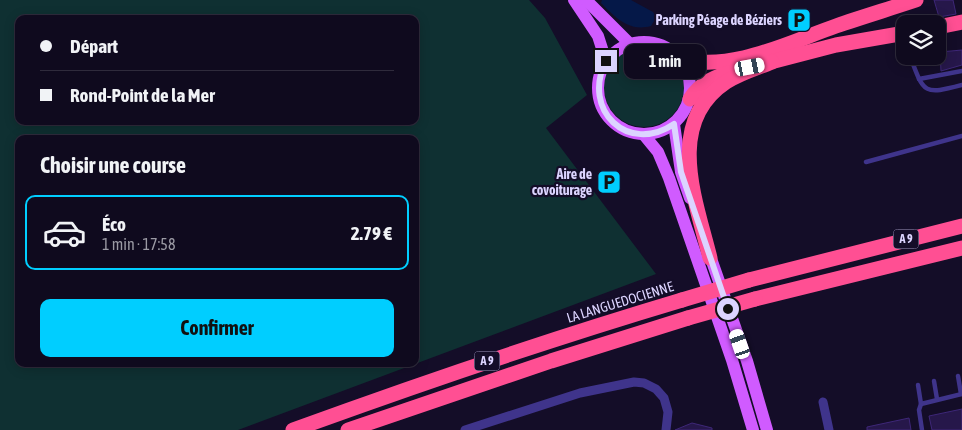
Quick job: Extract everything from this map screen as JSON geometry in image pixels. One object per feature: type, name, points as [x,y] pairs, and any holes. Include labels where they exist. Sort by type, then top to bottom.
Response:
[{"type":"highway","points":[[680,59],[691,61],[740,58],[787,46],[834,27],[916,0]]},
{"type":"highway","points":[[946,26],[962,22]]},
{"type":"highway","points":[[690,99],[698,87],[710,79],[836,45],[896,35]]},
{"type":"highway","points":[[710,258],[689,169],[691,130],[702,107],[727,82],[772,62]]},
{"type":"highway","name":"LA LANGUEDOCIENNE","points":[[294,430],[430,380],[545,341],[749,280],[962,226]]},
{"type":"highway","name":"A 9","points":[[348,430],[551,361],[688,318],[755,299],[962,248]]},
{"type":"main road","points":[[574,0],[598,36],[606,61]]},
{"type":"main road","points":[[586,0],[630,44]]},
{"type":"main road","points":[[654,43],[666,47],[680,59],[688,71],[691,85],[690,99],[684,112],[674,124],[660,132],[644,135],[619,128],[602,109],[598,84],[606,61],[617,51],[630,44],[654,43]]},
{"type":"main road","points":[[674,124],[681,172],[746,361],[767,430]]},
{"type":"main road","points":[[644,135],[658,152],[669,178],[732,360],[753,430]]},
{"type":"street","points":[[466,430],[580,394],[634,382],[644,383],[656,389],[667,405],[666,430]]},
{"type":"street","points":[[823,402],[829,430]]},
{"type":"lane","points":[[914,65],[919,79],[928,90],[935,92],[962,85]]},
{"type":"lane","points":[[919,79],[962,71]]},
{"type":"lane","points":[[866,162],[962,136]]},
{"type":"lane","points":[[921,404],[961,394],[958,376]]},
{"type":"lane","points":[[934,381],[938,399]]},
{"type":"lane","points":[[918,385],[922,430]]},
{"type":"green space","points":[[0,0],[529,0],[545,18],[587,95],[546,128],[656,274],[419,363],[419,135],[15,135],[15,367],[407,367],[238,430],[0,430]]},
{"type":"green space","points":[[644,47],[659,50],[672,59],[681,72],[684,87],[681,102],[672,115],[659,124],[644,127],[629,124],[616,115],[607,102],[604,87],[607,72],[616,59],[629,50]]},
{"type":"water","points":[[602,0],[631,0],[653,12],[656,18],[651,26],[636,27],[629,25],[612,14],[601,3]]},
{"type":"building","points":[[934,0],[953,0],[956,14],[938,15]]},
{"type":"building","points":[[962,50],[962,65],[941,71],[941,65],[946,65],[946,51]]},
{"type":"building","points":[[962,409],[962,430],[932,430],[929,416]]},
{"type":"building","points":[[909,418],[911,430],[867,430],[867,427]]},
{"type":"building","points":[[692,423],[712,428],[712,430],[675,430]]},
{"type":"place","name":"Parking Péage de Béziers","points":[[799,20]]},
{"type":"place","name":"Aire de covoiturage","points":[[609,182]]},
{"type":"route","points":[[606,61],[598,84],[598,97],[602,109],[619,128],[631,133],[644,135],[655,134],[674,124],[681,172],[728,309]]}]
